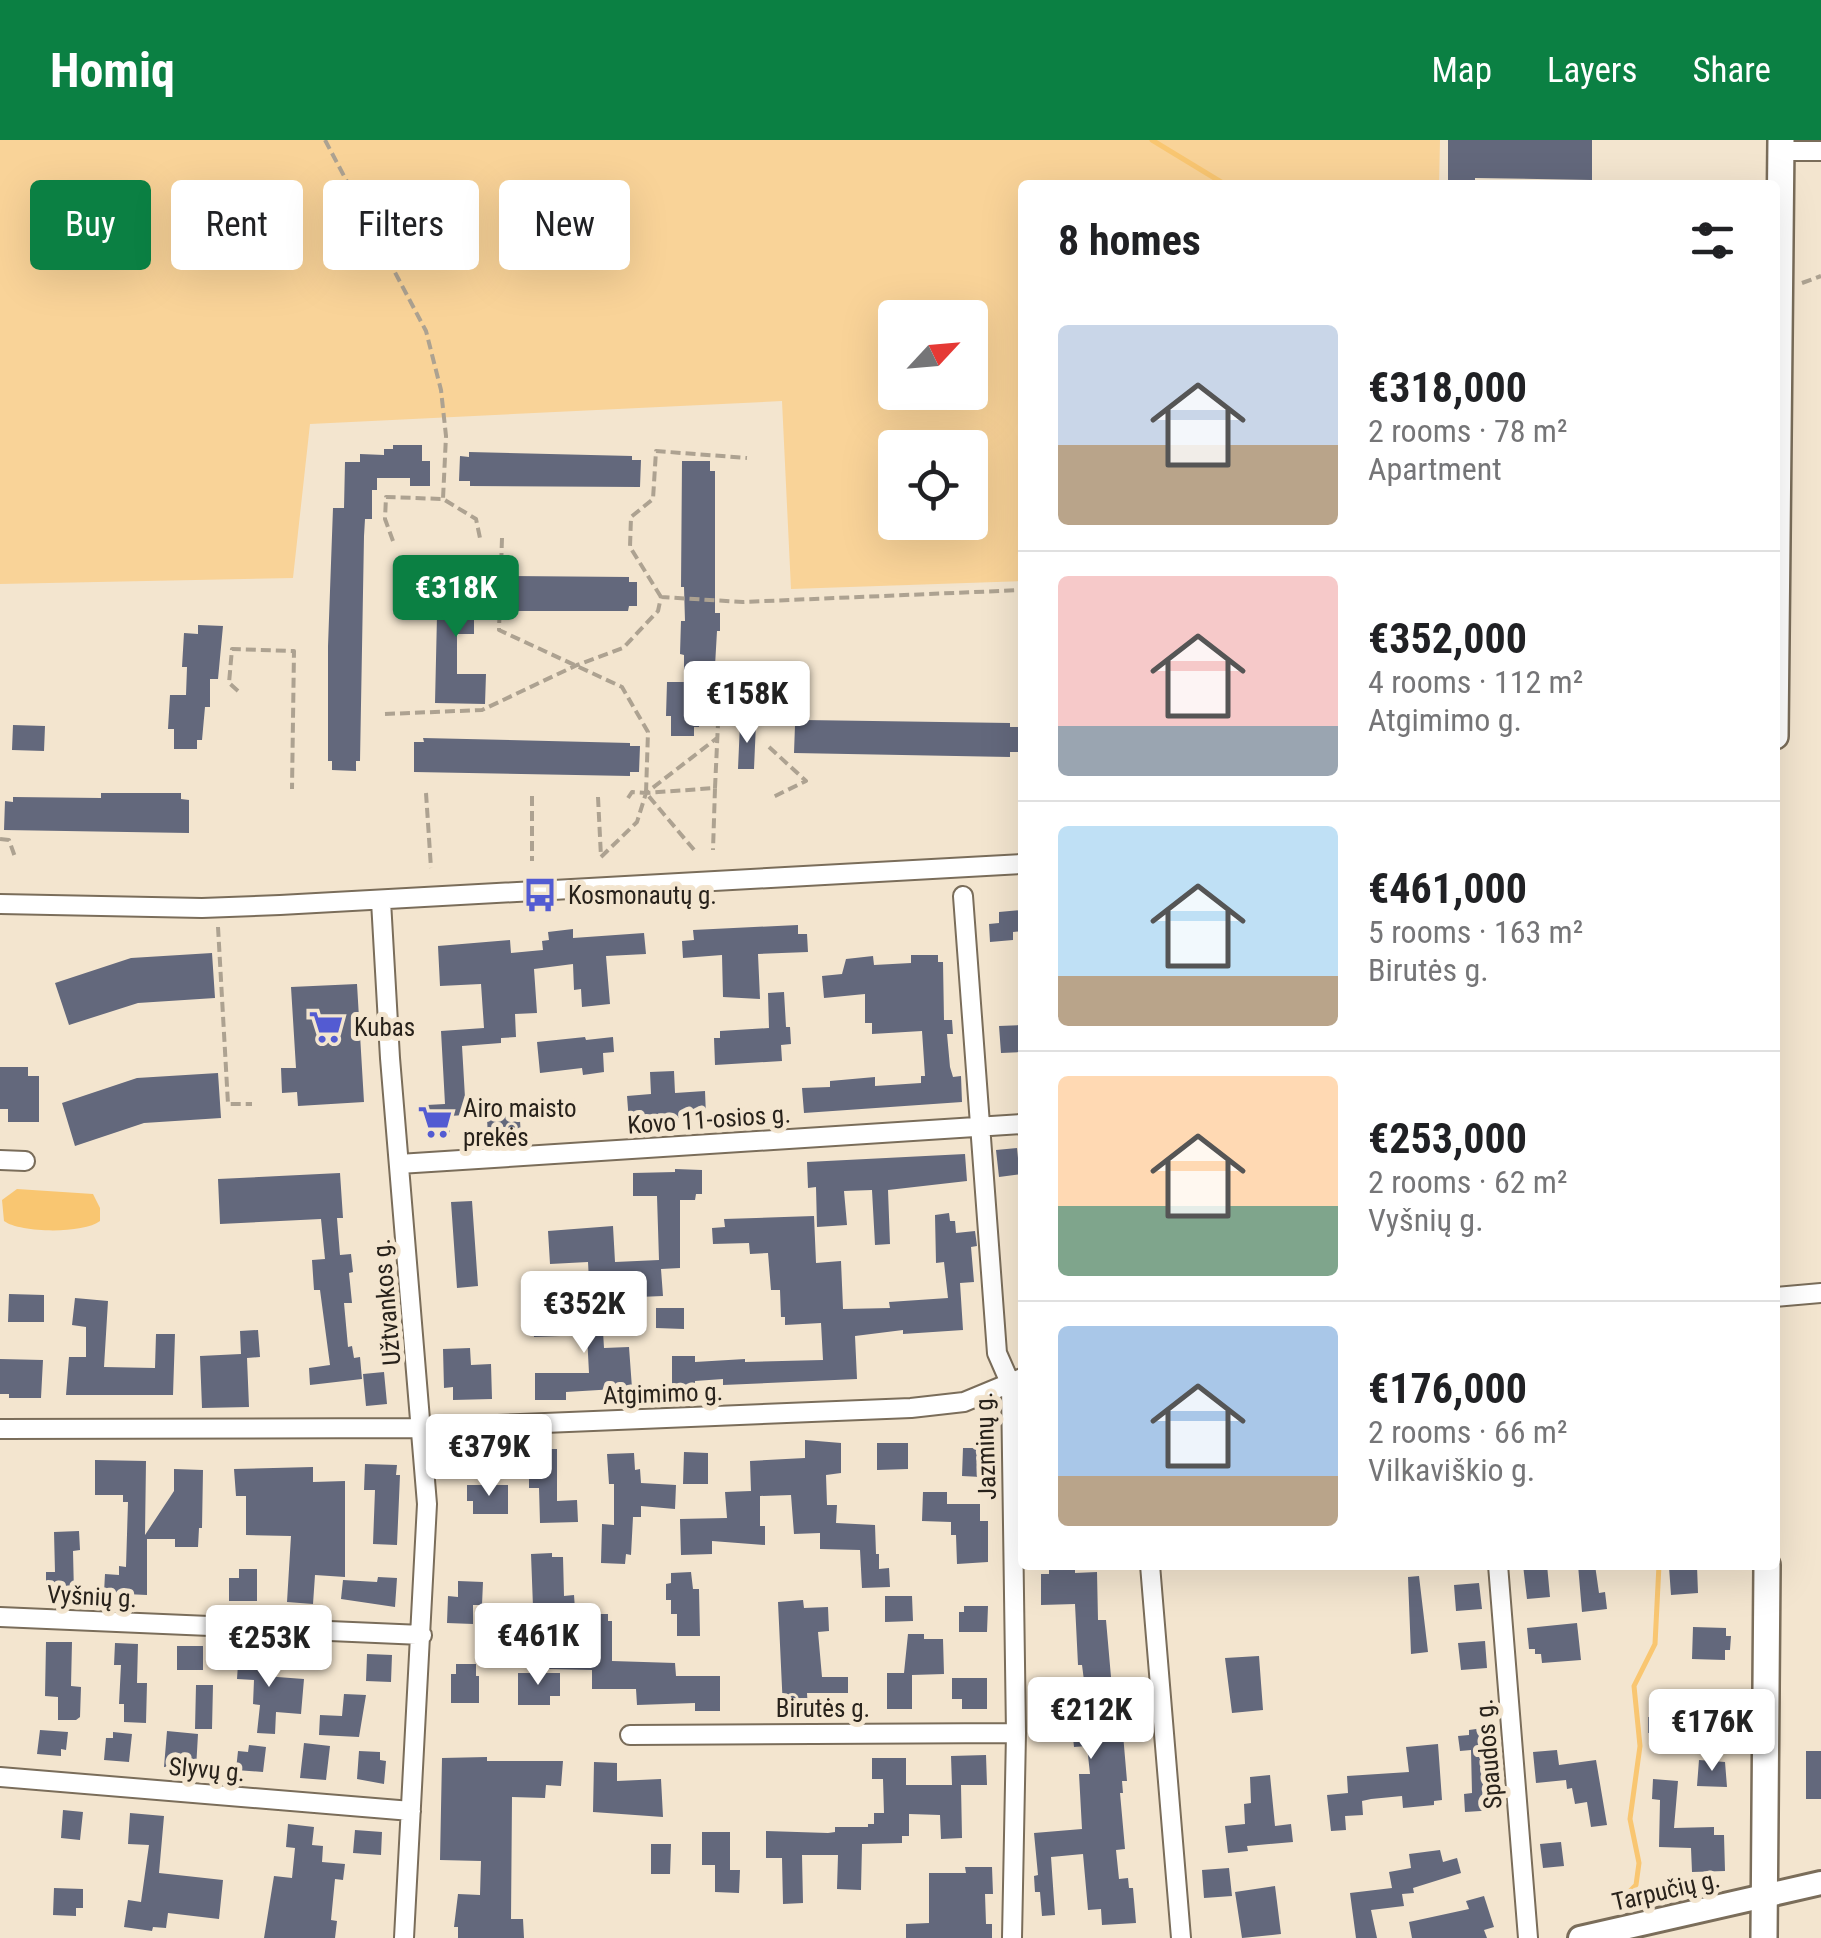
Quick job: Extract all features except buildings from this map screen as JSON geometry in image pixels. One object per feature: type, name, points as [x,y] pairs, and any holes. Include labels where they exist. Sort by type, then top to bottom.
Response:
[{"type":"highway","points":[[1780,145],[1780,180]]},
{"type":"highway","points":[[1764,1938],[1767,1570]]},
{"type":"main road","name":"Tarpučių g.","points":[[1580,1938],[1821,1883]]},
{"type":"street","points":[[1780,145],[1821,151]]},
{"type":"street","points":[[0,904],[217,907],[381,901],[1018,864]]},
{"type":"street","name":"Jazminų g.","points":[[963,896],[997,1353],[1017,1381],[1012,1938]]},
{"type":"street","name":"Užtvankos g.","points":[[381,901],[428,1504],[404,1938]]},
{"type":"street","name":"Kovo 11-osios g.","points":[[399,1164],[1018,1124]]},
{"type":"street","points":[[0,1160],[25,1161]]},
{"type":"street","points":[[1780,1297],[1821,1293]]},
{"type":"street","name":"Atgimimo g.","points":[[0,1429],[422,1428],[911,1408],[964,1402],[1017,1381]]},
{"type":"street","points":[[1150,1570],[1181,1938]]},
{"type":"street","name":"Spaudos g.","points":[[1498,1570],[1528,1938]]},
{"type":"street","name":"Vyšnių g.","points":[[0,1616],[422,1635]]},
{"type":"street","name":"Birutės g.","points":[[630,1734],[1016,1733]]},
{"type":"street","name":"Slyvų g.","points":[[0,1777],[411,1811]]},
{"type":"path","points":[[324,140],[426,332],[441,390],[446,436],[443,499]]},
{"type":"path","points":[[385,714],[482,710],[623,648],[658,611],[661,597],[630,547],[631,518],[653,499],[656,451],[747,458]]},
{"type":"path","points":[[393,541],[384,519],[386,497],[443,499],[476,518],[480,538]]},
{"type":"path","points":[[502,538],[500,630],[622,687],[648,732],[646,793],[638,822],[600,857],[598,797]]},
{"type":"path","points":[[661,597],[743,602],[1018,590]]},
{"type":"path","points":[[238,691],[229,684],[232,649],[294,651],[292,789]]},
{"type":"path","points":[[714,850],[720,702],[753,691]]},
{"type":"path","points":[[646,793],[717,738]]},
{"type":"path","points":[[769,747],[806,781],[771,798]]},
{"type":"path","points":[[628,798],[632,792],[715,788]]},
{"type":"path","points":[[426,793],[432,868]]},
{"type":"path","points":[[646,793],[694,851]]},
{"type":"path","points":[[532,796],[532,861]]},
{"type":"path","points":[[0,839],[9,840],[15,857]]},
{"type":"path","points":[[217,907],[228,1104],[252,1104]]},
{"type":"shaded area","points":[[0,140],[1440,140],[1439,180],[1018,180],[1018,581],[791,589],[782,401],[310,424],[293,578],[0,584]]},
{"type":"shaded area","points":[[17,1189],[93,1194],[100,1208],[100,1221],[66,1230],[12,1225],[4,1221],[2,1200]]},
{"type":"waterway","points":[[1152,140],[1218,180]]},
{"type":"waterway","points":[[1617,1904],[1636,1885],[1639,1863],[1630,1819],[1640,1746],[1634,1686],[1655,1644],[1659,1570]]},
{"type":"place","name":"Kosmonautų g.","points":[[540,895]]},
{"type":"place","name":"Kubas","points":[[326,1027]]},
{"type":"place","name":"Airo maisto prekės","points":[[435,1122]]}]
